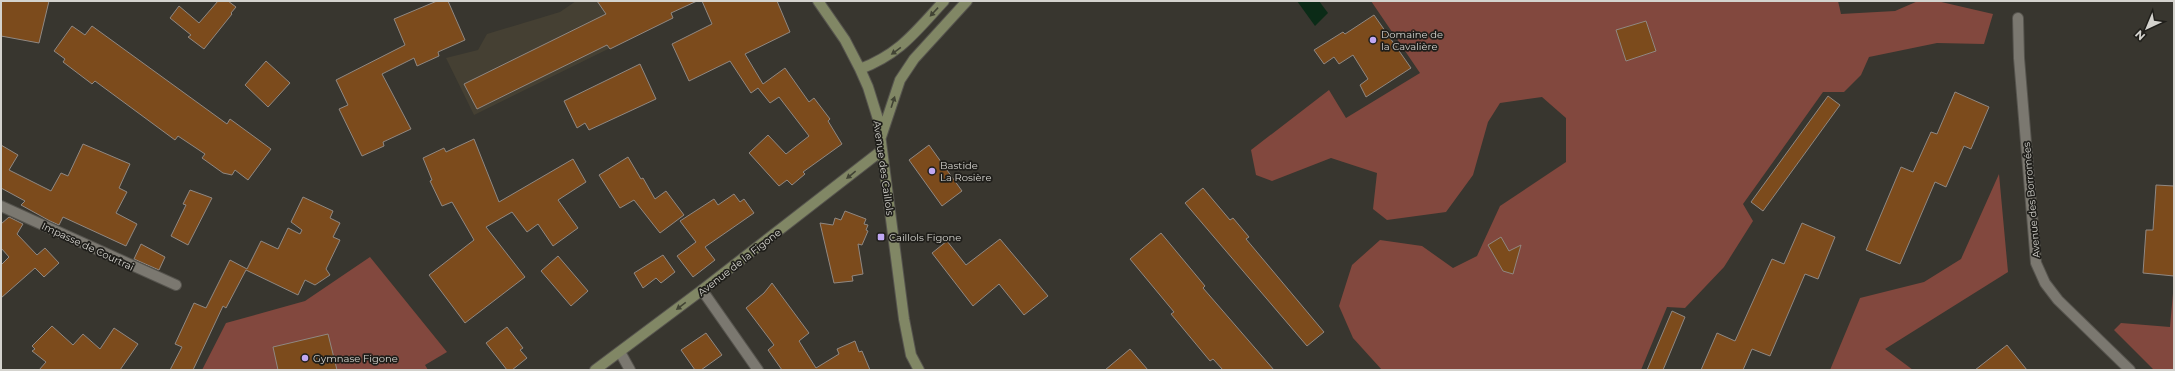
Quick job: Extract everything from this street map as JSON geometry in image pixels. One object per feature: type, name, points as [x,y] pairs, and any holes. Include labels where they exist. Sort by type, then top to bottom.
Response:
[{"type":"street","name":"Avenue des Caillols","points":[[818,1],[846,40],[868,87],[878,119],[904,319],[911,355],[919,370]]},
{"type":"street","points":[[860,69],[881,61],[900,48],[944,1]]},
{"type":"street","points":[[880,138],[900,80],[914,59],[967,1]]},
{"type":"street","name":"Avenue des Borromées","points":[[2018,18],[2019,58],[2036,263],[2045,283],[2058,300],[2130,370]]},
{"type":"street","name":"Avenue de la Figone","points":[[595,370],[702,290],[881,151]]},
{"type":"street","name":"Impasse de Courtrai","points":[[1,206],[176,285]]},
{"type":"street","points":[[702,290],[758,370]]},
{"type":"street","points":[[620,352],[630,370]]},
{"type":"shaded area","points":[[576,1],[697,1],[671,13],[673,17],[474,115],[446,58],[478,50],[487,34],[560,12]]},
{"type":"shaded area","points":[[1297,1],[1319,1],[1328,13],[1315,26]]},
{"type":"shaded area","points":[[1371,1],[1838,1],[1841,14],[1895,11],[1918,1],[1937,1],[1993,14],[1984,44],[1937,43],[1869,57],[1861,75],[1844,92],[1823,92],[1743,204],[1753,221],[1724,267],[1685,308],[1667,307],[1641,370],[1382,370],[1353,338],[1339,306],[1352,265],[1380,240],[1422,246],[1453,268],[1477,256],[1500,206],[1566,162],[1566,118],[1542,97],[1500,103],[1488,122],[1473,175],[1446,212],[1387,220],[1373,209],[1377,173],[1331,158],[1272,181],[1256,175],[1251,150],[1329,90],[1346,118],[1420,73]]},
{"type":"shaded area","points":[[1999,174],[2008,272],[1885,349],[1913,370],[1830,370],[1860,298],[1924,282],[1961,259]]},
{"type":"shaded area","points":[[370,257],[447,352],[425,365],[428,370],[202,370],[226,323],[305,301]]},
{"type":"shaded area","points":[[2174,282],[2174,370],[2154,370],[2114,330],[2121,323],[2170,327]]},
{"type":"building","points":[[1,1],[49,1],[39,43],[1,36]]},
{"type":"building","points":[[218,1],[228,1],[236,7],[204,49],[188,37],[191,35],[170,18],[179,6],[199,23]]},
{"type":"building","points":[[437,1],[448,1],[465,40],[438,52],[439,56],[417,66],[414,58],[382,74],[411,129],[383,142],[384,146],[362,156],[339,109],[348,105],[336,80],[405,45],[394,19]]},
{"type":"building","points":[[597,1],[697,1],[671,13],[673,18],[610,49],[607,45],[477,109],[464,84],[606,14]]},
{"type":"building","points":[[702,1],[777,1],[790,32],[745,54],[763,84],[785,68],[809,102],[814,98],[830,119],[828,121],[842,144],[803,172],[805,174],[792,185],[787,180],[779,186],[749,153],[768,135],[786,154],[809,136],[779,97],[770,103],[758,88],[751,93],[730,61],[689,81],[672,44],[712,24]]},
{"type":"building","points":[[1374,15],[1411,68],[1366,97],[1360,85],[1368,79],[1353,55],[1339,64],[1334,57],[1324,64],[1314,50],[1343,32],[1345,34]]},
{"type":"building","points":[[1646,21],[1656,51],[1626,61],[1616,30]]},
{"type":"building","points":[[72,26],[85,35],[92,26],[227,124],[230,119],[271,149],[248,180],[235,170],[232,175],[223,173],[202,158],[205,154],[178,136],[175,140],[95,81],[92,84],[63,62],[65,59],[54,51]]},
{"type":"building","points":[[266,61],[290,83],[268,107],[245,85]]},
{"type":"building","points":[[640,64],[656,99],[589,130],[585,123],[577,128],[564,101]]},
{"type":"building","points":[[1955,92],[1989,107],[1971,149],[1964,146],[1946,187],[1935,182],[1900,264],[1866,250],[1901,167],[1913,172],[1931,132],[1937,134]]},
{"type":"building","points":[[1828,96],[1840,105],[1763,211],[1751,202]]},
{"type":"building","points":[[474,139],[499,202],[573,159],[586,182],[558,200],[578,228],[553,246],[538,224],[527,232],[512,212],[486,227],[525,277],[465,323],[429,275],[474,240],[452,202],[442,206],[430,181],[432,180],[423,158],[444,148],[446,152]]},
{"type":"building","points":[[83,144],[130,164],[119,188],[127,192],[116,213],[137,224],[126,246],[63,217],[59,225],[50,221],[21,205],[25,201],[1,188],[1,145],[18,155],[9,170],[51,191],[61,173],[68,176]]},
{"type":"building","name":"Bastide La Rosière","points":[[929,145],[962,191],[942,206],[909,160]]},
{"type":"building","points":[[628,157],[641,179],[643,178],[655,199],[666,191],[684,215],[660,233],[634,200],[620,208],[599,175]]},
{"type":"building","points":[[2156,185],[2174,186],[2174,276],[2143,273],[2146,230],[2153,230]]},
{"type":"building","points":[[1203,188],[1230,220],[1233,218],[1249,237],[1246,239],[1324,332],[1307,346],[1185,203]]},
{"type":"building","points":[[190,190],[212,198],[188,245],[171,236],[186,205],[183,204]]},
{"type":"building","points":[[734,194],[740,202],[744,199],[754,213],[705,247],[715,260],[693,277],[677,256],[696,242],[680,221],[714,199],[718,205]]},
{"type":"building","points":[[303,197],[333,211],[330,218],[340,223],[333,237],[340,240],[326,269],[330,275],[315,285],[305,280],[298,295],[246,270],[226,308],[223,306],[193,370],[170,370],[182,347],[175,344],[194,303],[206,308],[230,260],[247,269],[261,241],[278,249],[288,228],[300,234],[302,230],[291,222]]},
{"type":"building","points":[[845,211],[866,219],[864,224],[868,225],[866,230],[868,231],[862,245],[858,244],[863,274],[852,276],[853,281],[834,283],[820,223],[833,225],[835,218],[841,220]]},
{"type":"building","points":[[9,217],[23,224],[17,234],[37,255],[45,248],[59,263],[44,277],[35,268],[1,298],[1,265],[9,257],[1,248],[1,224]]},
{"type":"building","points":[[1802,223],[1835,237],[1818,279],[1805,274],[1770,356],[1752,349],[1743,370],[1701,370],[1717,333],[1735,341],[1772,259],[1784,264]]},
{"type":"building","points":[[1161,233],[1205,286],[1203,288],[1274,370],[1223,370],[1213,359],[1210,361],[1171,314],[1174,312],[1130,259]]},
{"type":"building","points":[[1501,237],[1509,251],[1521,245],[1513,274],[1503,271],[1488,245]]},
{"type":"building","points":[[1000,239],[1048,296],[1024,315],[999,284],[973,306],[932,253],[947,241],[966,265]]},
{"type":"building","points":[[141,244],[165,257],[159,270],[134,259]]},
{"type":"building","points":[[663,255],[675,272],[661,283],[656,278],[643,288],[634,273]]},
{"type":"building","points":[[558,256],[588,291],[571,306],[541,271]]},
{"type":"building","points":[[772,283],[809,333],[799,341],[816,368],[839,354],[837,349],[855,341],[859,352],[862,351],[870,370],[782,370],[768,350],[774,345],[746,308],[764,293]]},
{"type":"building","points":[[1672,311],[1685,317],[1663,370],[1647,370]]},
{"type":"building","points":[[52,326],[73,345],[83,334],[100,349],[114,328],[138,344],[120,370],[39,370],[46,362],[32,351],[35,349],[32,346]]},
{"type":"building","points":[[507,327],[523,348],[520,350],[527,358],[512,370],[507,370],[486,343]]},
{"type":"building","points":[[706,333],[722,355],[701,370],[695,370],[681,350]]},
{"type":"building","name":"Gymnase Figone","points":[[328,334],[337,370],[278,370],[273,347]]},
{"type":"building","points":[[2007,345],[2027,370],[1975,370]]},
{"type":"building","points":[[1130,349],[1148,370],[1105,370]]},
{"type":"place","name":"Domaine de la Cavalière","points":[[1373,40]]},
{"type":"place","name":"Bastide La Rosière","points":[[932,171]]},
{"type":"place","name":"Caillols Figone","points":[[881,237]]},
{"type":"place","name":"Gymnase Figone","points":[[305,358]]}]
